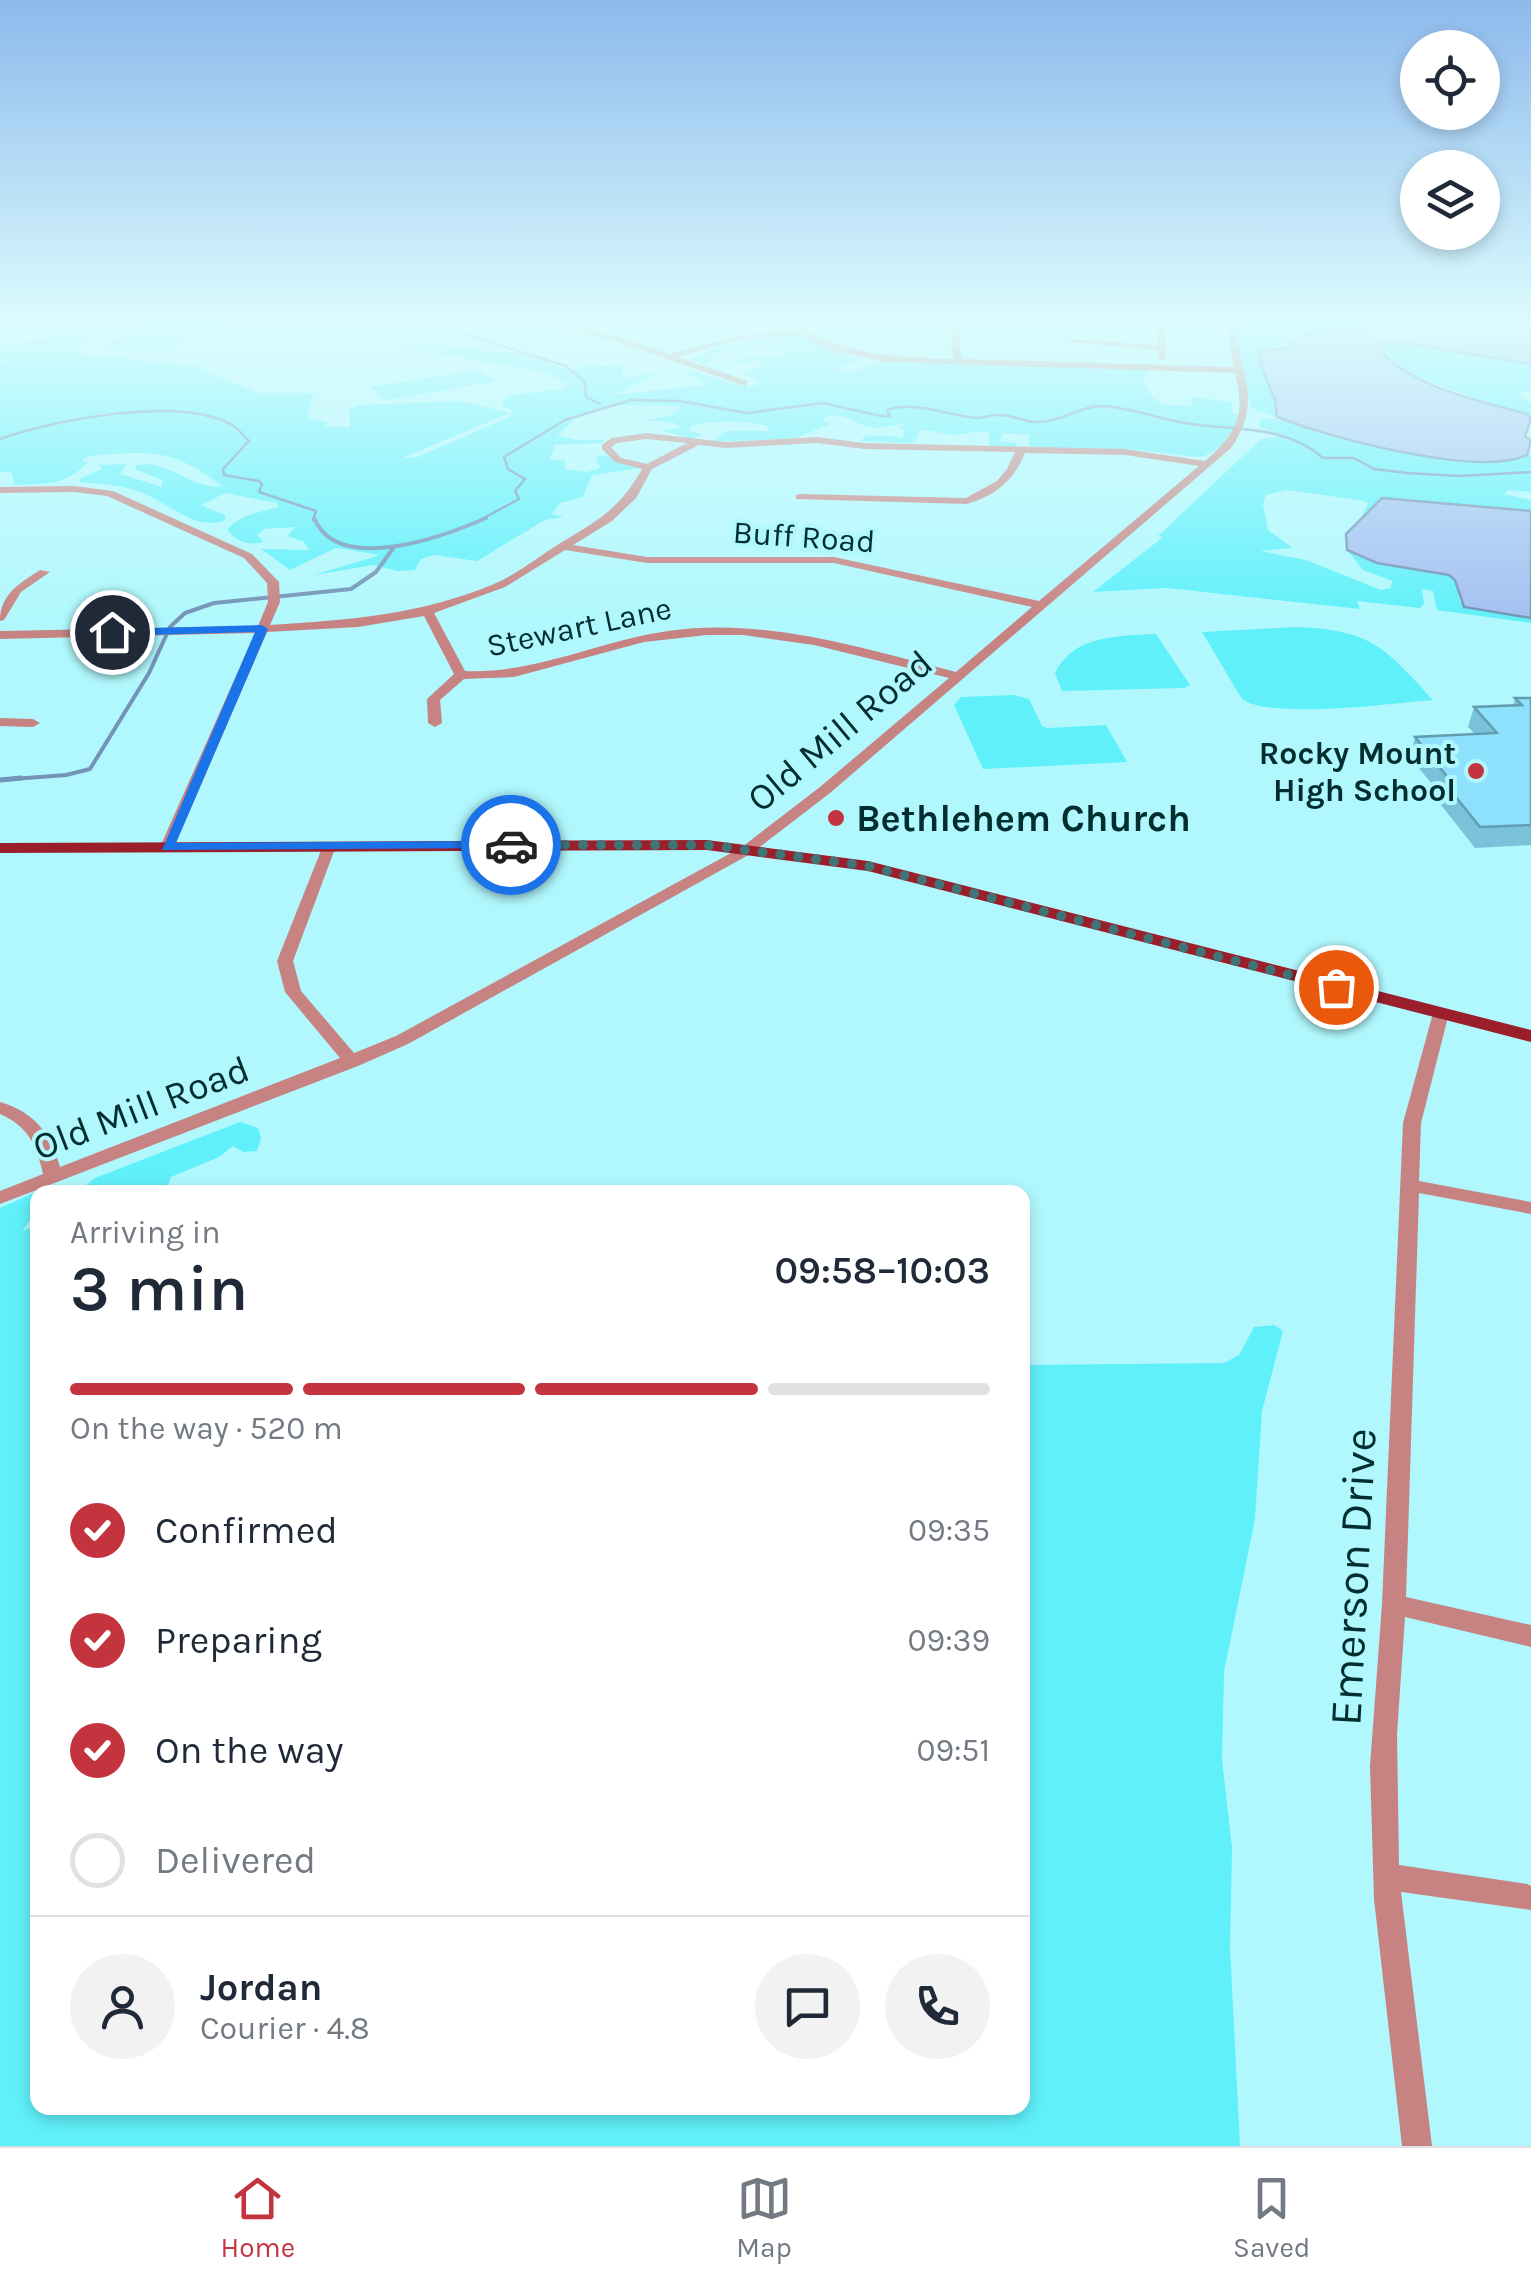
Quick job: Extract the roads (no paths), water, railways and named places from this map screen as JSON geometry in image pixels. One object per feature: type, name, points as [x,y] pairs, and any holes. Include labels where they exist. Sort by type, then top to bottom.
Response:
[{"type":"main road","points":[[0,848],[707,845],[896,872],[1531,1036]]},
{"type":"street","name":"Old Mill Road","points":[[31,1185],[352,1062],[481,999],[747,850],[825,790],[1206,464],[1237,434],[1245,420]]},
{"type":"street","points":[[648,467],[618,460],[605,448],[614,440],[634,437],[726,446],[817,440],[864,446],[1125,452],[1206,464]]},
{"type":"street","points":[[0,635],[262,629],[358,623],[427,612],[500,586],[564,546],[624,506],[648,467],[697,442]]},
{"type":"street","points":[[800,497],[967,501],[986,494],[1005,479],[1020,452]]},
{"type":"street","points":[[0,490],[74,488],[110,493],[248,556],[264,568],[275,589],[274,602],[167,847]]},
{"type":"street","name":"Buff Road","points":[[564,546],[647,560],[834,560],[1039,605]]},
{"type":"street","points":[[0,616],[17,590],[44,572]]},
{"type":"street","name":"Stewart Lane","points":[[427,612],[437,623],[460,675],[513,674],[651,636],[734,630],[797,636],[956,676]]},
{"type":"street","points":[[435,723],[433,699],[460,675]]},
{"type":"street","points":[[0,722],[33,723]]},
{"type":"street","points":[[330,846],[286,961],[294,992],[352,1062]]},
{"type":"street","name":"Emerson Drive","points":[[1417,2146],[1413,2078],[1387,1876],[1385,1683],[1394,1604],[1412,1123],[1441,1014]]},
{"type":"street","points":[[0,1108],[36,1128],[45,1140],[53,1176]]},
{"type":"street","points":[[1409,1185],[1531,1208]]},
{"type":"street","name":"Old Mill Road","points":[[0,1198],[30,1186]]},
{"type":"street","points":[[1394,1604],[1531,1636]]},
{"type":"street","points":[[1387,1876],[1527,1898]]},
{"type":"waterway","points":[[0,439],[73,420]]},
{"type":"waterway","points":[[220,420],[232,425],[249,441],[223,469],[224,475],[259,481],[259,492],[316,511],[313,520]]},
{"type":"waterway","points":[[480,520],[519,499],[515,491],[525,479],[508,469],[504,457],[565,420]]},
{"type":"waterway","points":[[1025,420],[1053,420]]},
{"type":"waterway","points":[[1172,420],[1275,434],[1292,439],[1323,458],[1354,458],[1374,469],[1459,476],[1531,472]]},
{"type":"waterway","points":[[314,518],[327,535],[345,545],[368,548],[420,541],[486,518]]},
{"type":"waterway","points":[[21,778],[0,780],[66,775],[90,769],[149,673],[170,627],[185,613],[214,603],[351,589],[376,572],[394,547]]},
{"type":"place","name":"Rocky Mount High School","points":[[1476,771]]},
{"type":"place","name":"Bethlehem Church","points":[[836,818]]}]
